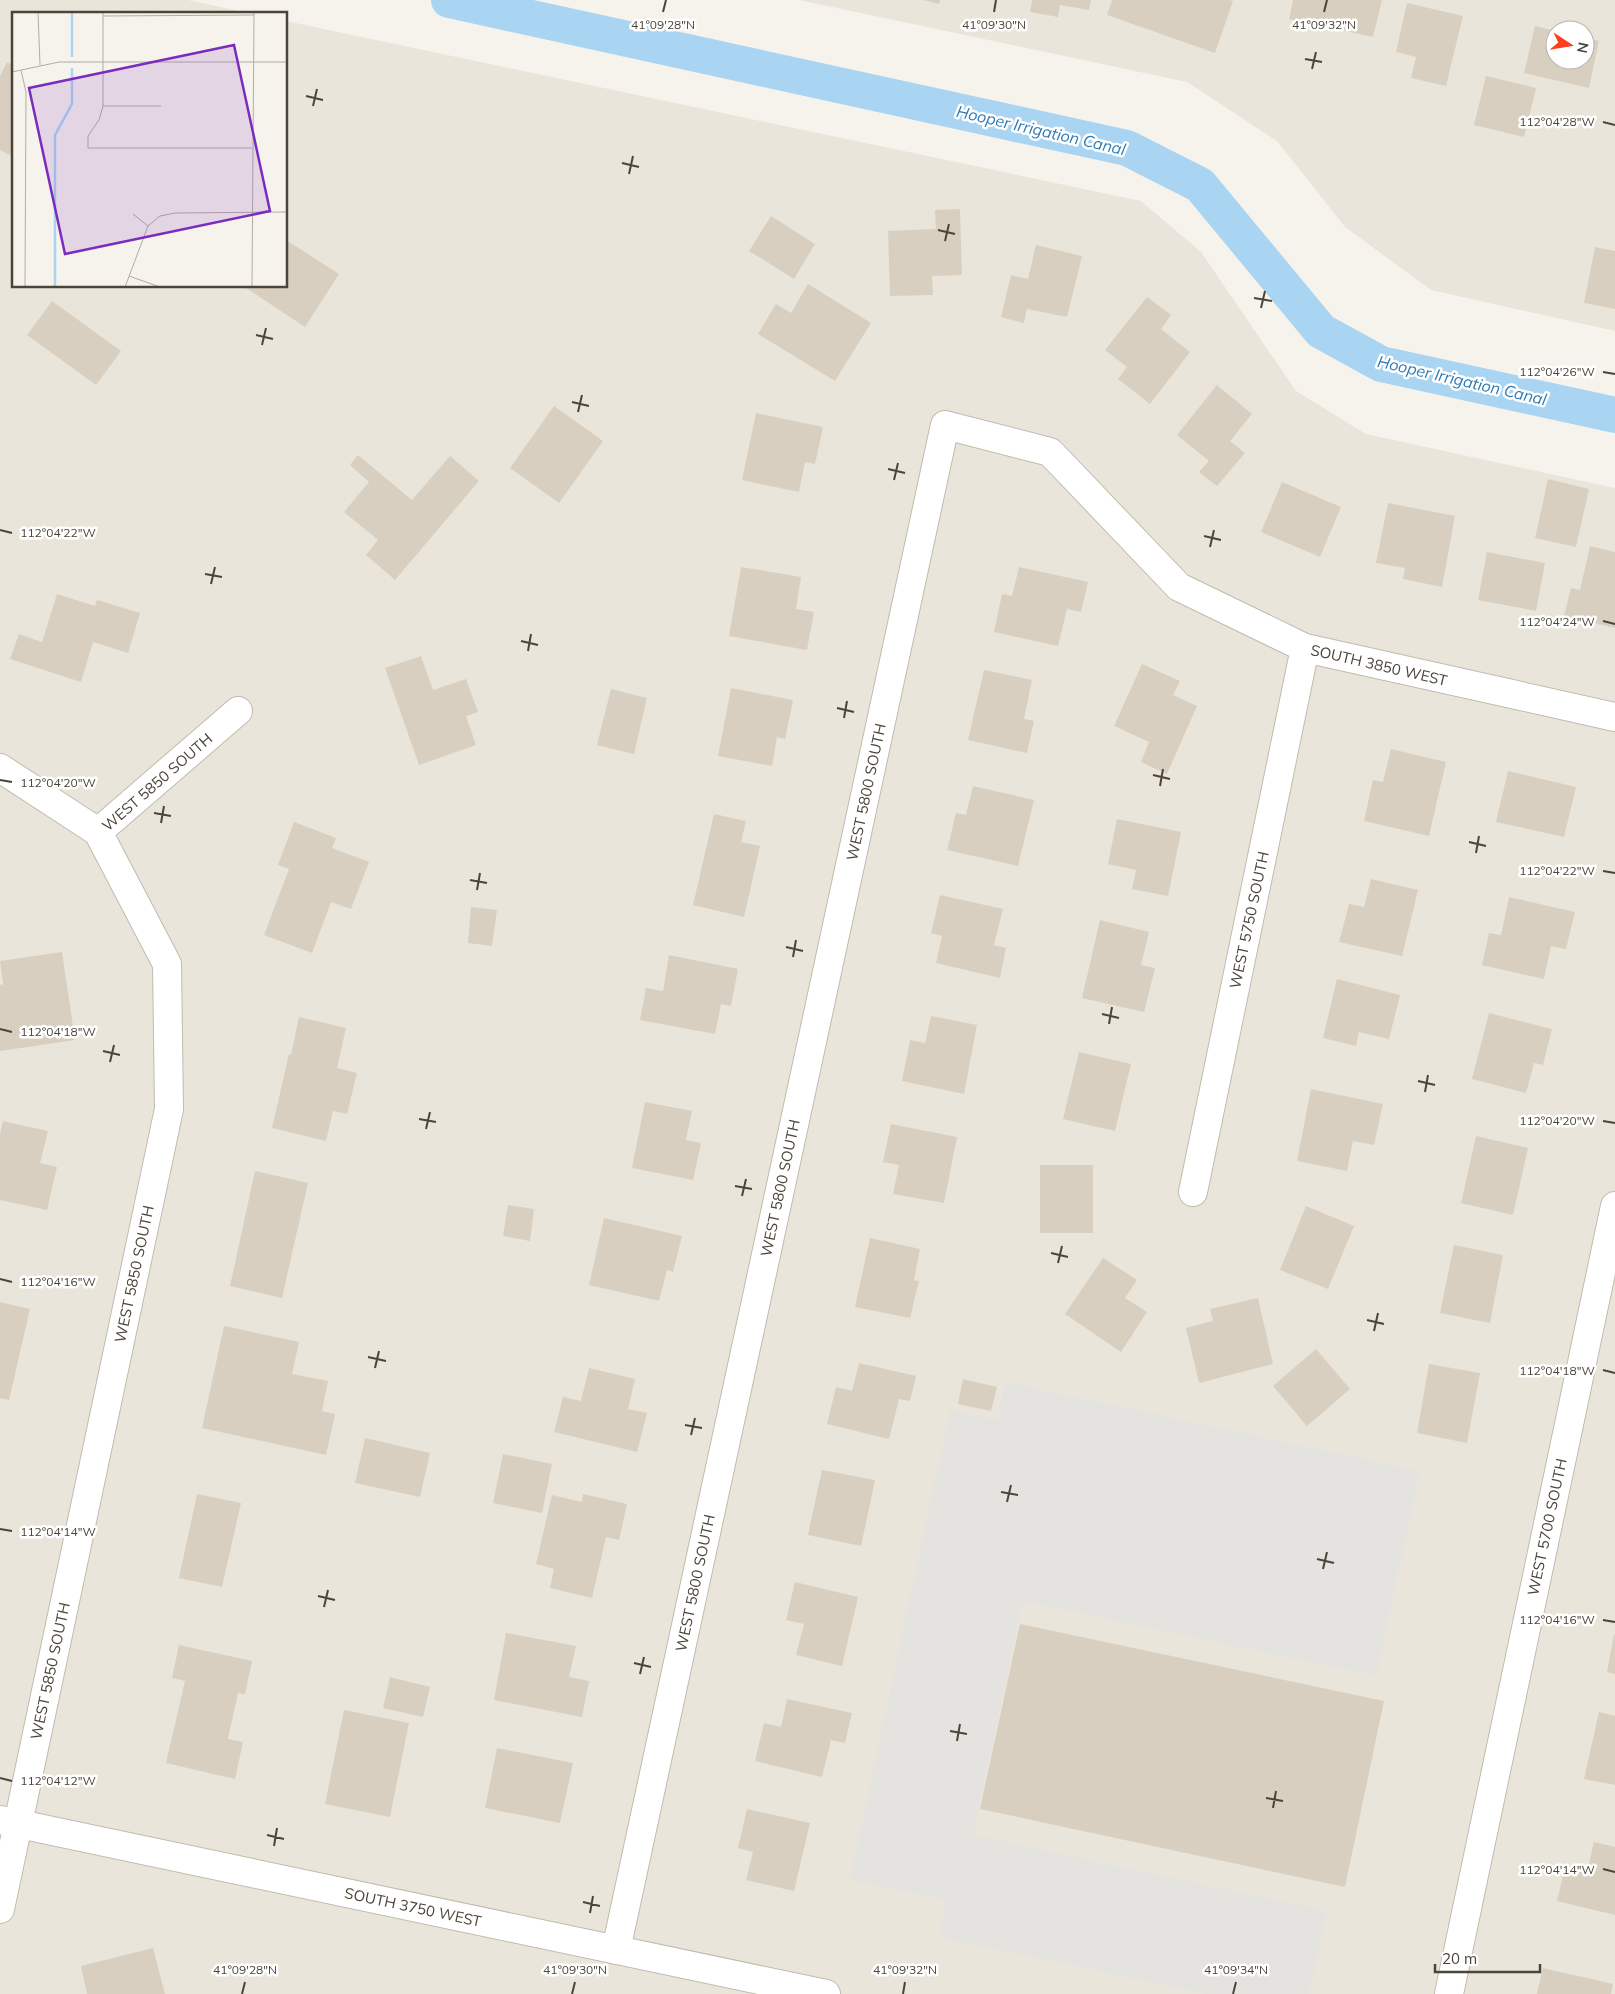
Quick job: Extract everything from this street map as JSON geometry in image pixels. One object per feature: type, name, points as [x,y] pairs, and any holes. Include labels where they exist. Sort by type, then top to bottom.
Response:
[{"type":"street","name":"SOUTH 3850 WEST","points":[[945,425],[1050,452],[1179,587],[1305,648],[1615,717]]},
{"type":"street","name":"WEST 5800 SOUTH","points":[[616,1950],[945,425]]},
{"type":"street","name":"WEST 5750 SOUTH","points":[[1193,1192],[1305,648]]},
{"type":"street","name":"WEST 5850 SOUTH","points":[[0,1909],[9,1822],[169,1109],[167,964],[98,832],[238,711]]},
{"type":"street","points":[[0,768],[98,832]]},
{"type":"street","name":"WEST 5700 SOUTH","points":[[1449,1994],[1615,1206]]},
{"type":"street","name":"SOUTH 3750 WEST","points":[[9,1822],[826,1994]]},
{"type":"shaded area","points":[[0,0],[188,0],[244,12],[12,12],[12,288],[288,288],[288,21],[1141,201],[1201,252],[1296,391],[1366,434],[1615,488],[1615,1994],[0,1994]]},
{"type":"shaded area","points":[[799,0],[1615,0],[1615,331],[1431,290],[1345,227],[1277,141],[1187,82]]},
{"type":"shaded area","points":[[1005,1382],[1420,1471],[1376,1676],[1023,1601],[973,1835],[1327,1911],[1309,1994],[1205,1994],[939,1937],[946,1900],[850,1880],[950,1410],[997,1420]]},
{"type":"building","points":[[923,0],[940,0],[939,4]]},
{"type":"building","points":[[1032,0],[1091,0],[1089,10],[1060,5],[1058,17],[1030,12]]},
{"type":"building","points":[[1112,0],[1233,1],[1215,53],[1107,15]]},
{"type":"building","points":[[1293,0],[1382,0],[1373,37],[1289,19]]},
{"type":"building","points":[[1407,3],[1463,16],[1446,86],[1411,78],[1416,57],[1396,52]]},
{"type":"building","points":[[1535,26],[1545,28],[1545,70],[1593,70],[1589,88],[1524,73]]},
{"type":"building","points":[[1595,40],[1599,41],[1595,60]]},
{"type":"building","points":[[7,62],[12,65],[12,156],[0,150],[0,76]]},
{"type":"building","points":[[1486,76],[1536,88],[1524,137],[1474,125]]},
{"type":"building","points":[[960,209],[962,275],[932,276],[933,295],[890,296],[888,231],[936,229],[935,210]]},
{"type":"building","points":[[771,216],[815,244],[794,279],[749,251]]},
{"type":"building","points":[[288,241],[339,274],[305,327],[246,288],[288,288]]},
{"type":"building","points":[[1036,245],[1082,256],[1067,317],[1027,309],[1024,323],[1001,317],[1011,275],[1028,279]]},
{"type":"building","points":[[1595,247],[1615,251],[1615,309],[1584,303]]},
{"type":"building","points":[[808,284],[871,323],[835,381],[758,334],[776,304],[791,313]]},
{"type":"building","points":[[1147,297],[1171,315],[1161,329],[1190,352],[1150,404],[1118,379],[1127,367],[1105,350]]},
{"type":"building","points":[[52,301],[121,351],[96,385],[27,335]]},
{"type":"building","points":[[1217,385],[1252,414],[1230,441],[1245,453],[1217,486],[1199,472],[1209,461],[1177,435]]},
{"type":"building","points":[[554,406],[603,441],[559,503],[510,468]]},
{"type":"building","points":[[756,413],[823,427],[815,464],[805,462],[799,492],[742,480]]},
{"type":"building","points":[[358,455],[412,500],[450,456],[479,481],[395,580],[366,555],[378,540],[344,512],[369,482],[350,465]]},
{"type":"building","points":[[1548,479],[1589,489],[1576,547],[1535,538]]},
{"type":"building","points":[[1282,482],[1341,507],[1320,557],[1261,532]]},
{"type":"building","points":[[1388,503],[1455,516],[1442,587],[1403,579],[1405,568],[1376,563]]},
{"type":"building","points":[[1590,546],[1615,552],[1615,628],[1564,616],[1571,588],[1580,590]]},
{"type":"building","points":[[1487,552],[1545,563],[1536,611],[1478,600]]},
{"type":"building","points":[[741,567],[801,577],[796,609],[814,612],[807,650],[729,636]]},
{"type":"building","points":[[1019,567],[1088,582],[1081,612],[1067,609],[1058,646],[994,632],[1002,594],[1012,596]]},
{"type":"building","points":[[57,594],[95,606],[97,600],[140,613],[128,653],[93,642],[81,682],[10,659],[19,634],[42,642]]},
{"type":"building","points":[[421,656],[433,690],[466,679],[478,712],[466,716],[476,745],[419,765],[385,668]]},
{"type":"building","points":[[1142,664],[1180,681],[1173,695],[1197,706],[1167,774],[1141,762],[1149,742],[1114,726]]},
{"type":"building","points":[[984,670],[1032,680],[1024,719],[1034,721],[1027,753],[968,740]]},
{"type":"building","points":[[731,688],[793,700],[785,739],[777,737],[772,766],[718,756]]},
{"type":"building","points":[[611,689],[647,698],[634,754],[597,745]]},
{"type":"building","points":[[1391,749],[1446,762],[1429,836],[1364,821],[1373,780],[1383,782]]},
{"type":"building","points":[[1508,771],[1576,787],[1564,837],[1496,822]]},
{"type":"building","points":[[973,786],[1034,800],[1018,866],[947,850],[956,813],[966,815]]},
{"type":"building","points":[[714,814],[746,821],[741,842],[760,846],[744,917],[693,905]]},
{"type":"building","points":[[1117,819],[1181,832],[1168,896],[1132,889],[1136,870],[1108,864]]},
{"type":"building","points":[[294,822],[336,838],[332,848],[369,862],[351,909],[331,902],[312,953],[264,935],[289,869],[278,865]]},
{"type":"building","points":[[1371,879],[1418,890],[1402,956],[1339,942],[1349,904],[1364,907]]},
{"type":"building","points":[[940,895],[1003,909],[994,945],[1006,948],[1000,978],[936,963],[942,936],[931,933]]},
{"type":"building","points":[[1509,897],[1575,912],[1566,949],[1551,946],[1544,979],[1482,965],[1489,933],[1501,935]]},
{"type":"building","points":[[471,907],[497,910],[492,946],[468,943]]},
{"type":"building","points":[[1100,920],[1149,932],[1141,965],[1155,968],[1144,1012],[1082,998]]},
{"type":"building","points":[[62,952],[75,1040],[0,1051],[0,985],[3,984],[0,961]]},
{"type":"building","points":[[669,955],[738,969],[731,1006],[721,1004],[715,1034],[640,1020],[646,988],[663,991]]},
{"type":"building","points":[[1337,979],[1400,995],[1389,1039],[1359,1032],[1356,1046],[1323,1038]]},
{"type":"building","points":[[1489,1013],[1552,1029],[1543,1065],[1534,1063],[1526,1093],[1472,1079]]},
{"type":"building","points":[[931,1016],[977,1025],[964,1094],[902,1081],[910,1040],[925,1043]]},
{"type":"building","points":[[299,1017],[346,1028],[337,1068],[357,1073],[347,1114],[333,1111],[326,1141],[272,1128]]},
{"type":"building","points":[[1079,1052],[1131,1064],[1115,1131],[1063,1119]]},
{"type":"building","points":[[1311,1089],[1383,1104],[1374,1145],[1353,1141],[1347,1171],[1297,1161]]},
{"type":"building","points":[[645,1102],[692,1111],[686,1140],[701,1143],[693,1180],[632,1168]]},
{"type":"building","points":[[3,1121],[48,1131],[40,1163],[57,1167],[47,1210],[0,1200],[0,1134]]},
{"type":"building","points":[[891,1124],[957,1137],[944,1203],[893,1194],[899,1165],[883,1162]]},
{"type":"building","points":[[1476,1136],[1528,1148],[1513,1215],[1461,1203]]},
{"type":"building","points":[[1040,1165],[1093,1165],[1093,1233],[1040,1233]]},
{"type":"building","points":[[255,1171],[308,1183],[282,1298],[230,1286]]},
{"type":"building","points":[[508,1205],[534,1209],[530,1241],[503,1236]]},
{"type":"building","points":[[1306,1206],[1354,1226],[1328,1289],[1280,1270]]},
{"type":"building","points":[[604,1218],[682,1236],[673,1272],[667,1270],[659,1301],[589,1285]]},
{"type":"building","points":[[870,1238],[920,1249],[914,1280],[919,1281],[910,1318],[855,1307]]},
{"type":"building","points":[[1454,1245],[1503,1255],[1490,1323],[1440,1313]]},
{"type":"building","points":[[1103,1258],[1137,1280],[1125,1298],[1147,1312],[1121,1352],[1065,1314]]},
{"type":"building","points":[[1258,1298],[1273,1364],[1199,1383],[1186,1328],[1213,1321],[1210,1309]]},
{"type":"building","points":[[0,1302],[30,1309],[9,1400],[0,1398]]},
{"type":"building","points":[[224,1326],[299,1342],[292,1374],[328,1381],[322,1411],[335,1414],[326,1455],[202,1428]]},
{"type":"building","points":[[1316,1349],[1350,1389],[1307,1426],[1273,1386]]},
{"type":"building","points":[[859,1363],[916,1376],[910,1401],[899,1399],[889,1439],[827,1424],[836,1387],[852,1391]]},
{"type":"building","points":[[1429,1364],[1480,1373],[1467,1443],[1417,1433]]},
{"type":"building","points":[[589,1368],[635,1379],[628,1409],[647,1413],[637,1452],[554,1432],[563,1397],[581,1401]]},
{"type":"building","points":[[963,1379],[997,1387],[991,1411],[958,1404]]},
{"type":"building","points":[[365,1438],[430,1453],[420,1497],[355,1483]]},
{"type":"building","points":[[503,1454],[552,1464],[542,1513],[493,1503]]},
{"type":"building","points":[[822,1470],[875,1480],[861,1546],[808,1535]]},
{"type":"building","points":[[197,1494],[241,1503],[222,1587],[179,1578]]},
{"type":"building","points":[[583,1494],[627,1504],[619,1540],[606,1537],[592,1598],[550,1588],[554,1569],[536,1564],[552,1495],[582,1502]]},
{"type":"building","points":[[795,1582],[858,1597],[842,1666],[796,1655],[804,1624],[786,1620]]},
{"type":"building","points":[[1020,1624],[1384,1701],[1345,1887],[980,1809]]},
{"type":"building","points":[[506,1633],[576,1646],[569,1677],[589,1681],[582,1717],[494,1700]]},
{"type":"building","points":[[1615,1635],[1615,1674],[1607,1672]]},
{"type":"building","points":[[179,1645],[252,1661],[245,1694],[238,1693],[228,1739],[243,1742],[235,1779],[166,1763],[185,1681],[172,1678]]},
{"type":"building","points":[[390,1677],[430,1687],[423,1717],[383,1708]]},
{"type":"building","points":[[787,1699],[852,1713],[845,1743],[831,1740],[822,1777],[755,1761],[764,1723],[781,1727]]},
{"type":"building","points":[[344,1710],[409,1723],[390,1817],[325,1804]]},
{"type":"building","points":[[1599,1712],[1615,1716],[1615,1785],[1584,1779]]},
{"type":"building","points":[[497,1748],[573,1763],[560,1823],[485,1808]]},
{"type":"building","points":[[747,1809],[810,1823],[794,1891],[746,1880],[753,1852],[738,1848]]},
{"type":"building","points":[[1594,1842],[1615,1847],[1615,1915],[1557,1901],[1565,1867],[1587,1872]]},
{"type":"building","points":[[153,1948],[165,1994],[87,1994],[81,1966]]},
{"type":"building","points":[[1543,1968],[1613,1984],[1611,1994],[1537,1994]]},
{"type":"waterway","name":"Hooper Irrigation Canal","points":[[449,0],[1127,148],[1200,185],[1321,331],[1381,364],[1615,415]]}]
